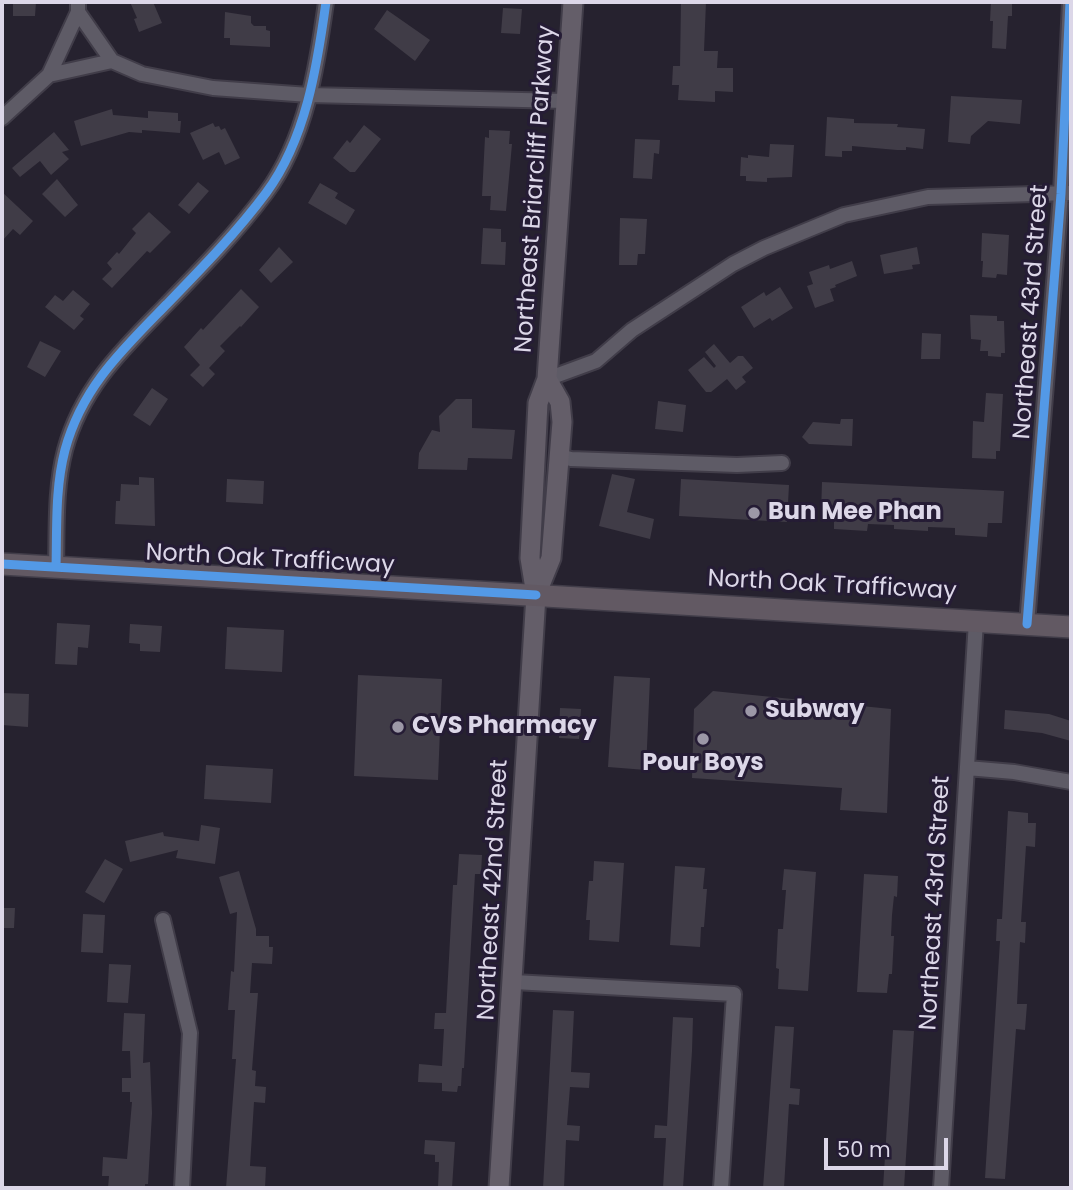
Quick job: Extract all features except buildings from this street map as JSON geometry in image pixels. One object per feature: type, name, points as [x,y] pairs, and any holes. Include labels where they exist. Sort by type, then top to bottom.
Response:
[{"type":"main road","name":"Northeast Briarcliff Parkway","points":[[536,595],[530,558],[538,403],[547,379],[573,2]]},
{"type":"main road","name":"Northeast Briarcliff Parkway","points":[[536,595],[551,558],[562,422],[560,402],[547,379]]},
{"type":"main road","name":"North Oak Trafficway","points":[[6,569],[56,567],[1071,627]]},
{"type":"main road","name":"Northeast 42nd Street","points":[[499,1188],[514,982],[536,595]]},
{"type":"street","points":[[56,567],[60,472],[75,423],[90,391],[111,361],[198,272],[267,192],[295,143],[320,45],[326,2]]},
{"type":"street","name":"Northeast 43rd Street","points":[[1027,624],[1066,194],[1070,2]]},
{"type":"street","points":[[78,7],[112,61],[142,74],[213,88],[309,95],[565,101]]},
{"type":"street","points":[[2,118],[49,75],[78,7]]},
{"type":"street","points":[[49,75],[112,61]]},
{"type":"street","points":[[547,379],[596,361],[632,330],[743,259],[799,231],[844,215],[928,197],[1066,194]]},
{"type":"street","points":[[559,456],[571,459],[709,464],[782,463]]},
{"type":"street","name":"Northeast 43rd Street","points":[[941,1188],[976,621]]},
{"type":"street","points":[[967,768],[1014,772],[1071,782]]},
{"type":"street","points":[[163,920],[190,1033],[182,1188]]},
{"type":"street","points":[[514,982],[734,994],[721,1188]]},
{"type":"cycle path","points":[[56,567],[60,479],[72,427],[106,370],[231,236],[280,172],[308,102],[326,2]]},
{"type":"cycle path","points":[[1027,624],[1061,194],[1070,2]]},
{"type":"cycle path","points":[[2,564],[536,595]]},
{"type":"place","name":"Bun Mee Phan","points":[[754,513]]},
{"type":"place","name":"Subway","points":[[751,711]]},
{"type":"place","name":"CVS Pharmacy","points":[[398,727]]},
{"type":"place","name":"Pour Boys","points":[[703,739]]}]
